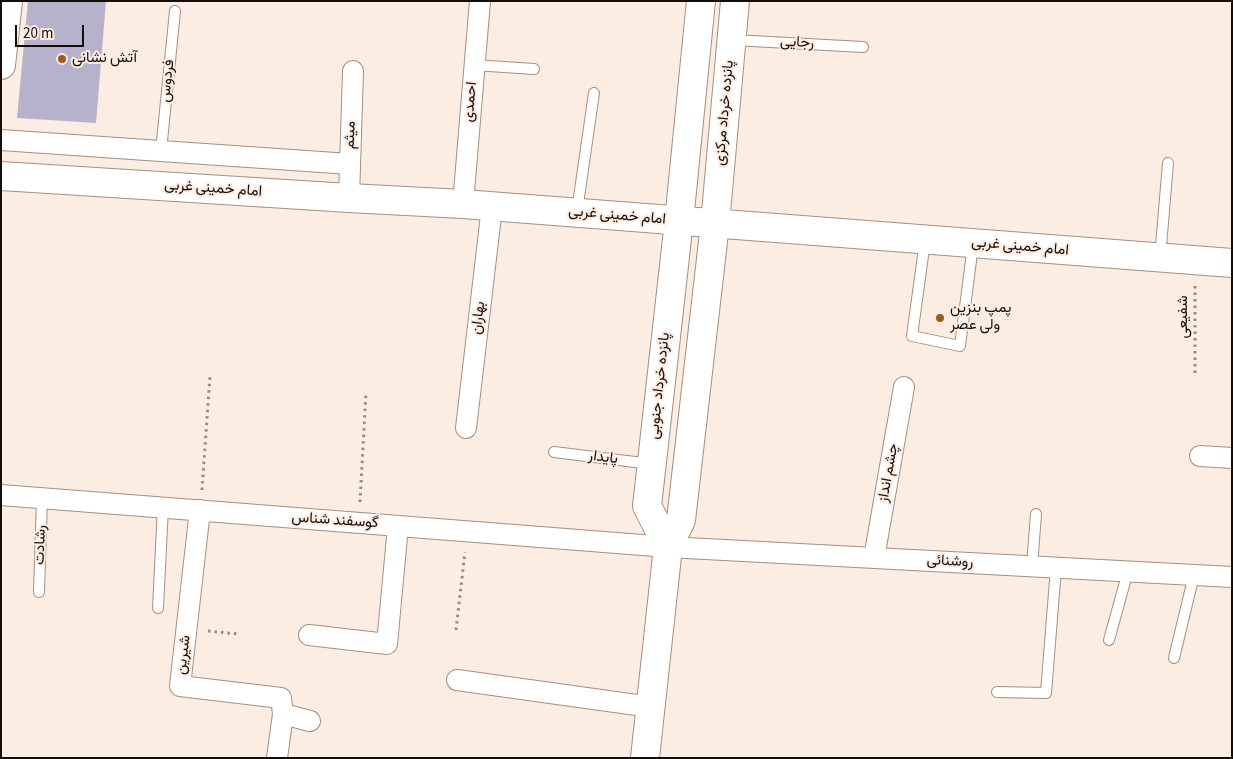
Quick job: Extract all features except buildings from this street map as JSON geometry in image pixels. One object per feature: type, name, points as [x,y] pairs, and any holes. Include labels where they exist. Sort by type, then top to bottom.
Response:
[{"type":"street","points":[[1,65],[8,1]]},
{"type":"street","name":"احمدی","points":[[463,204],[480,1]]},
{"type":"street","points":[[679,221],[702,1]]},
{"type":"street","name":"پانزده خرداد مرکزی","points":[[715,224],[735,1]]},
{"type":"street","name":"میثم","points":[[349,198],[353,71]]},
{"type":"street","points":[[1,140],[350,164]]},
{"type":"street","name":"امام خمینی غربی","points":[[1,176],[577,212],[1160,259],[1232,263]]},
{"type":"street","name":"بهاران","points":[[466,428],[492,207]]},
{"type":"street","name":"پانزده خرداد جنوبی","points":[[668,547],[647,506],[679,221]]},
{"type":"street","points":[[645,758],[668,547],[681,520],[715,224]]},
{"type":"street","name":"چشم انداز","points":[[874,558],[904,387]]},
{"type":"street","points":[[1200,456],[1232,458]]},
{"type":"street","name":"گوسفند شناس","points":[[1,495],[668,547]]},
{"type":"street","name":"شیرین","points":[[200,510],[180,686],[281,698],[283,714]]},
{"type":"street","points":[[309,635],[387,644],[398,526]]},
{"type":"street","name":"روشنائی","points":[[668,547],[1232,577]]},
{"type":"street","points":[[457,680],[651,707]]},
{"type":"street","points":[[277,758],[283,714],[310,721]]},
{"type":"lane","name":"فردوس","points":[[160,151],[175,11]]},
{"type":"lane","name":"رجایی","points":[[732,40],[863,46]]},
{"type":"lane","points":[[474,66],[534,68]]},
{"type":"lane","points":[[577,212],[594,93]]},
{"type":"lane","points":[[1160,259],[1168,163]]},
{"type":"lane","points":[[925,240],[912,336],[960,346],[974,244]]},
{"type":"lane","name":"پایدار","points":[[554,452],[652,464]]},
{"type":"lane","name":"رشادت","points":[[39,592],[42,498]]},
{"type":"lane","points":[[158,608],[163,507]]},
{"type":"lane","points":[[1032,566],[1036,514]]},
{"type":"lane","points":[[997,692],[1046,693],[1056,568]]},
{"type":"lane","points":[[1109,640],[1128,571]]},
{"type":"lane","points":[[1174,658],[1194,575]]},
{"type":"path","name":"شفیعی","points":[[1195,373],[1196,260]]},
{"type":"path","points":[[200,510],[210,376]]},
{"type":"path","points":[[359,522],[366,392]]},
{"type":"path","points":[[456,630],[468,531]]},
{"type":"path","points":[[187,629],[238,634]]},
{"type":"place","name":"آتش نشانی","points":[[62,59]]},
{"type":"place","name":"پمپ بنزین ولی عصر","points":[[940,318]]}]
